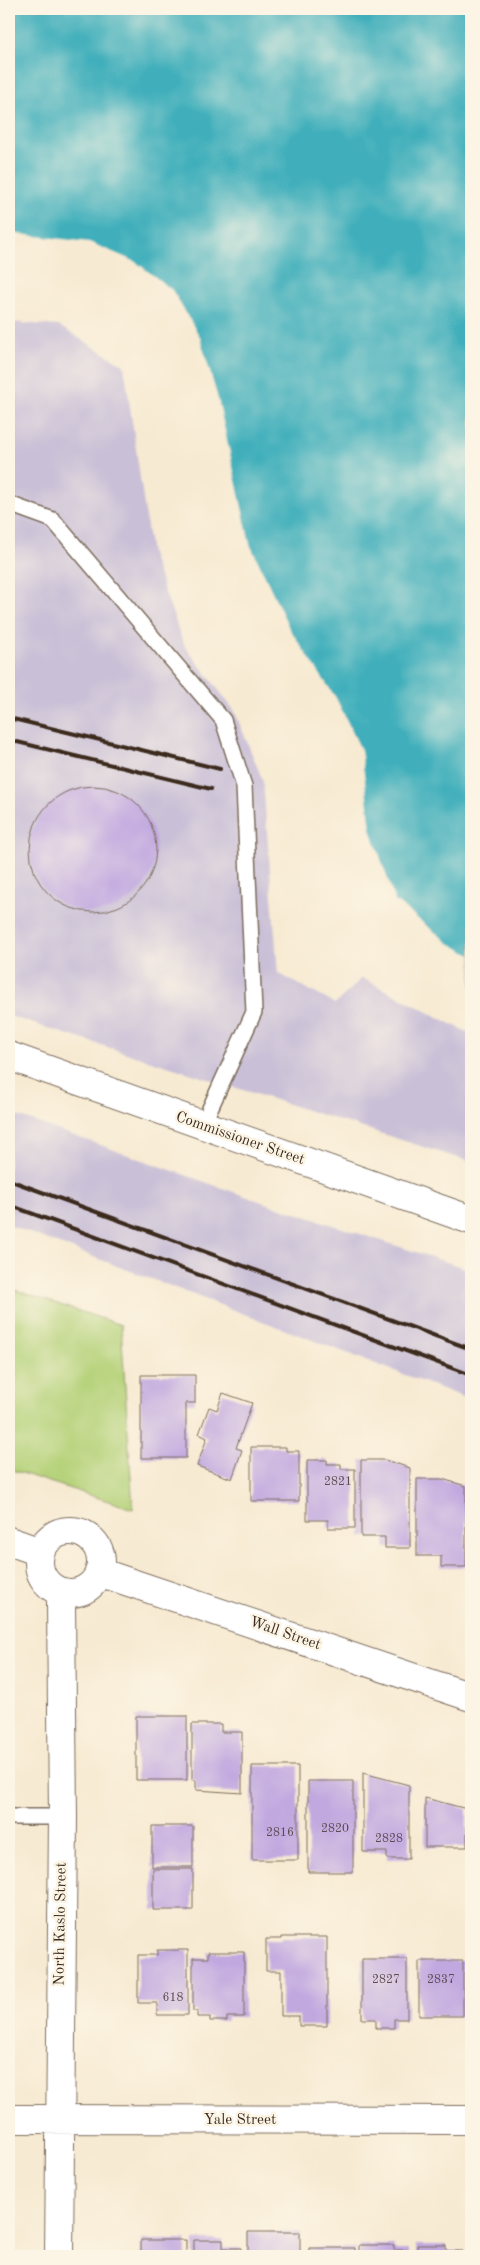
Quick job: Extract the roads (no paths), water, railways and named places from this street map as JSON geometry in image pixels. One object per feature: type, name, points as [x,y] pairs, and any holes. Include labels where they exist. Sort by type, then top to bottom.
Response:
[{"type":"street","name":"Commissioner Street","points":[[9,1056],[471,1220]]},
{"type":"street","points":[[60,1532],[80,1533],[95,1544],[101,1563],[99,1572],[88,1588],[79,1592],[64,1592],[52,1588],[44,1581],[38,1562],[40,1552],[44,1544],[60,1532]]},
{"type":"street","points":[[9,1541],[40,1552]]},
{"type":"street","name":"Wall Street","points":[[99,1572],[471,1698]]},
{"type":"street","name":"North Kaslo Street","points":[[58,2256],[63,1817],[61,1602],[64,1592]]},
{"type":"street","name":"Yale Street","points":[[9,2119],[471,2120]]},
{"type":"lane","points":[[9,504],[53,520],[223,720],[244,786],[254,1012],[202,1126]]},
{"type":"lane","points":[[9,1817],[63,1817]]},
{"type":"water","points":[[9,9],[471,9],[471,986],[376,931],[314,758],[183,352],[119,301],[9,278]]},
{"type":"railway","points":[[9,718],[220,769]]},
{"type":"railway","points":[[9,740],[211,789]]},
{"type":"railway","points":[[9,1180],[471,1349]]},
{"type":"railway","points":[[9,1205],[471,1375]]}]
